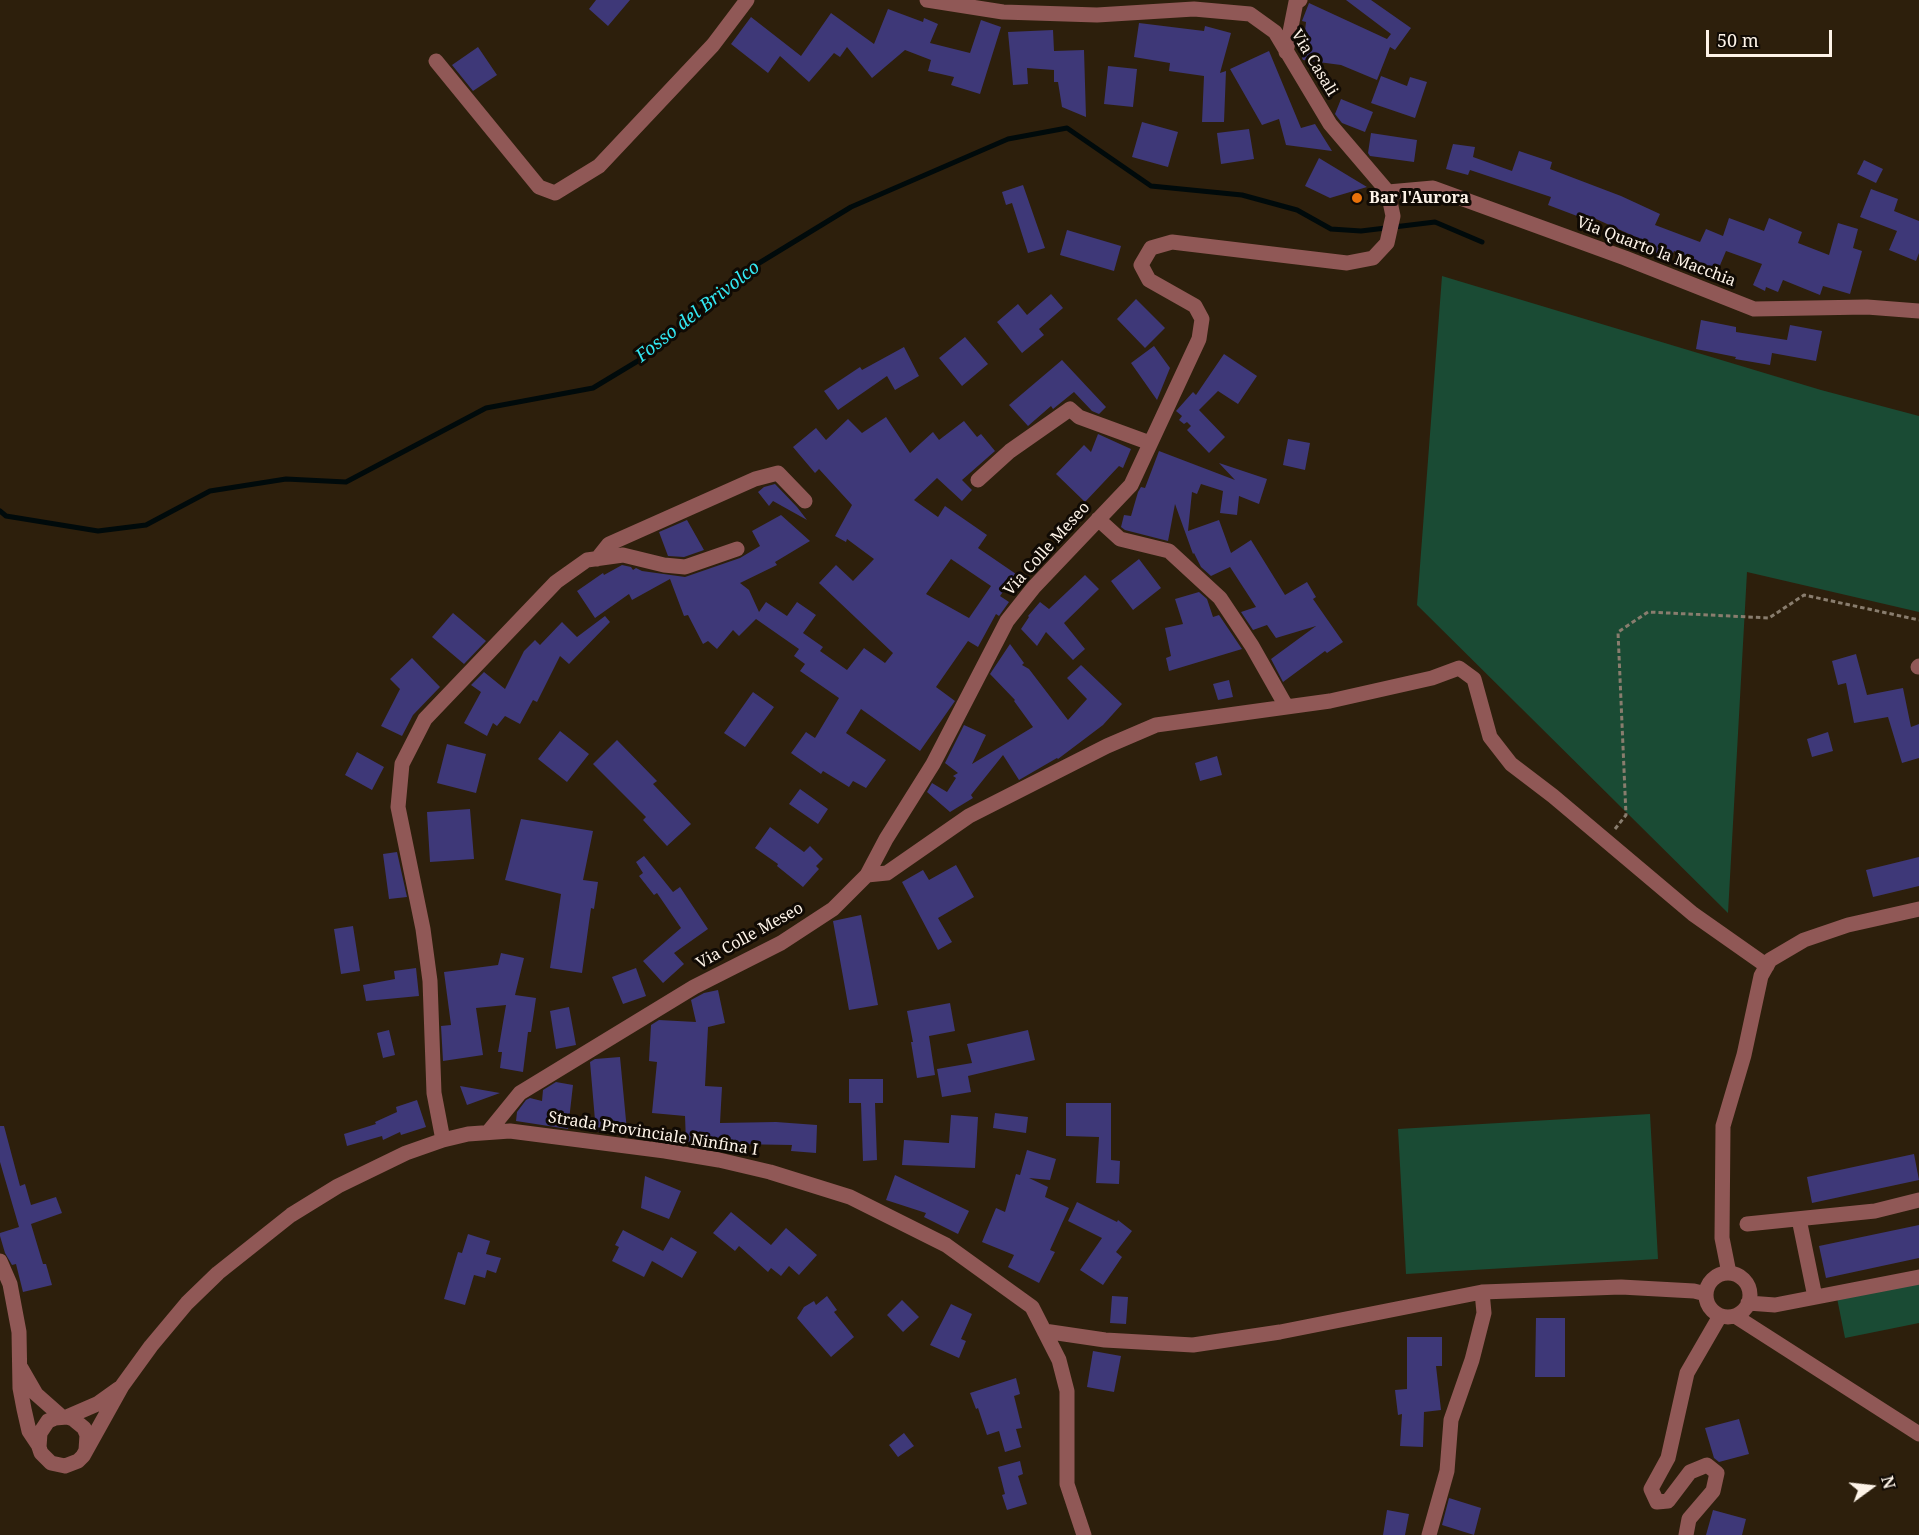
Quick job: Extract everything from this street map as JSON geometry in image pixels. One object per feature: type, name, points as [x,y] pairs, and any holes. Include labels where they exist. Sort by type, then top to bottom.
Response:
[{"type":"street","points":[[436,61],[539,187],[555,193],[599,166],[713,45],[747,0]]},
{"type":"street","name":"Via Casali","points":[[927,0],[1003,12],[1021,6],[1097,15],[1194,9],[1250,14],[1275,33],[1330,124],[1388,192]]},
{"type":"street","points":[[1286,52],[1296,2],[1300,0]]},
{"type":"street","name":"Via Quarto la Macchia","points":[[1388,192],[1432,188],[1625,258],[1754,309],[1867,306],[1919,311]]},
{"type":"street","name":"Via Colle Meseo","points":[[489,1131],[520,1093],[694,987],[781,943],[833,909],[867,875],[886,839],[933,764],[1007,621],[1034,587],[1131,485],[1199,339],[1202,319],[1195,306],[1149,280],[1142,265],[1151,248],[1172,242],[1347,263],[1372,258],[1387,243],[1393,216],[1388,192]]},
{"type":"street","points":[[978,480],[1010,451],[1070,409],[1079,417],[1150,443]]},
{"type":"street","points":[[597,559],[609,544],[755,479],[778,473],[805,501]]},
{"type":"street","points":[[1098,519],[1120,539],[1168,551],[1220,598],[1252,646],[1286,706]]},
{"type":"street","points":[[443,1140],[434,1094],[430,981],[423,929],[398,807],[402,764],[425,719],[556,582],[587,560],[622,555],[664,565],[685,567],[737,549]]},
{"type":"street","points":[[867,875],[886,873],[969,816],[1107,746],[1156,726],[1330,701],[1432,678],[1459,668],[1474,680],[1490,737],[1511,764],[1553,796],[1693,914],[1767,966]]},
{"type":"street","points":[[1729,1273],[1722,1238],[1723,1126],[1744,1055],[1761,976],[1770,960],[1804,940],[1848,926],[1919,909]]},
{"type":"street","name":"Strada Provinciale Ninfina I","points":[[86,1450],[123,1386],[151,1346],[187,1303],[241,1253],[291,1215],[338,1186],[406,1153],[443,1140],[489,1131],[510,1131],[606,1142],[719,1160],[770,1172],[850,1197],[946,1245],[1032,1307],[1059,1360],[1067,1391],[1067,1484],[1084,1535]]},
{"type":"street","points":[[1747,1224],[1875,1211],[1919,1200]]},
{"type":"street","points":[[1799,1219],[1815,1297]]},
{"type":"street","points":[[0,1261],[10,1284],[20,1332],[20,1365],[20,1388],[30,1431],[46,1459],[58,1466],[78,1461],[86,1450],[87,1435],[84,1428],[79,1423],[64,1417],[36,1394],[20,1365]]},
{"type":"street","points":[[1686,1535],[1689,1519],[1713,1491],[1717,1473],[1707,1465],[1690,1472],[1668,1501],[1657,1502],[1651,1489],[1668,1458],[1687,1373],[1727,1316],[1745,1309],[1748,1303],[1749,1289],[1742,1278],[1729,1273],[1714,1278],[1707,1287],[1709,1307],[1727,1316],[1919,1434]]},
{"type":"street","points":[[1748,1303],[1775,1305],[1919,1277]]},
{"type":"street","points":[[1044,1331],[1105,1340],[1193,1345],[1280,1332],[1482,1292],[1621,1287],[1694,1291],[1706,1294]]},
{"type":"street","points":[[1429,1535],[1447,1471],[1451,1420],[1472,1360],[1484,1313],[1482,1292]]},
{"type":"street","points":[[39,1447],[40,1433],[48,1421],[97,1404],[123,1386]]},
{"type":"path","points":[[1605,841],[1626,814],[1618,632],[1648,612],[1769,618],[1804,595],[1919,620]]},
{"type":"green space","points":[[1442,276],[1821,390],[1919,416],[1919,612],[1747,572],[1728,913],[1417,605]]},
{"type":"green space","points":[[1650,1114],[1658,1259],[1406,1274],[1398,1129]]},
{"type":"green space","points":[[1919,1281],[1919,1323],[1845,1338],[1837,1298]]},
{"type":"building","points":[[596,0],[630,0],[608,26],[589,9]]},
{"type":"building","points":[[1346,0],[1371,0],[1411,28],[1395,50],[1390,47],[1377,80],[1341,65],[1302,58],[1306,22],[1302,21],[1309,3],[1387,39],[1391,34]]},
{"type":"building","points":[[888,9],[923,22],[924,18],[938,24],[930,43],[970,53],[981,20],[1001,27],[980,94],[951,85],[954,77],[928,71],[931,60],[905,50],[872,78],[847,47],[840,57],[834,53],[809,82],[780,56],[768,73],[731,44],[751,17],[801,56],[831,13],[874,44]]},
{"type":"building","points":[[1139,23],[1204,31],[1205,26],[1231,33],[1220,73],[1226,71],[1224,122],[1202,122],[1204,76],[1169,71],[1170,63],[1134,57]]},
{"type":"building","points":[[1053,30],[1054,51],[1084,50],[1086,117],[1062,107],[1058,82],[1054,82],[1054,70],[1027,68],[1028,84],[1013,85],[1008,32]]},
{"type":"building","points":[[478,47],[497,75],[473,91],[452,65]]},
{"type":"building","points":[[1269,51],[1301,128],[1315,124],[1332,151],[1286,145],[1279,119],[1262,125],[1230,69]]},
{"type":"building","points":[[1108,66],[1137,69],[1133,107],[1104,104]]},
{"type":"building","points":[[1381,76],[1407,86],[1410,77],[1427,82],[1415,118],[1371,103]]},
{"type":"building","points":[[1341,99],[1373,112],[1365,132],[1342,123],[1335,114]]},
{"type":"building","points":[[1142,122],[1178,132],[1168,167],[1132,157]]},
{"type":"building","points":[[1249,129],[1254,159],[1221,164],[1217,133]]},
{"type":"building","points":[[1371,133],[1417,140],[1414,162],[1370,156],[1368,153]]},
{"type":"building","points":[[1453,144],[1475,147],[1473,157],[1512,171],[1519,151],[1552,162],[1550,169],[1621,196],[1660,214],[1655,225],[1700,242],[1706,229],[1723,236],[1729,218],[1764,231],[1769,218],[1802,232],[1798,243],[1829,255],[1838,223],[1858,229],[1853,248],[1862,251],[1850,294],[1823,286],[1820,295],[1783,280],[1778,292],[1766,287],[1765,291],[1753,285],[1762,264],[1726,251],[1718,270],[1674,251],[1671,258],[1649,250],[1651,244],[1594,218],[1593,222],[1548,205],[1551,197],[1470,170],[1468,175],[1446,169]]},
{"type":"building","points":[[1319,158],[1367,187],[1330,198],[1305,186]]},
{"type":"building","points":[[1864,160],[1883,169],[1876,183],[1857,174]]},
{"type":"building","points":[[1023,185],[1045,248],[1028,253],[1012,203],[1006,205],[1002,192]]},
{"type":"building","points":[[1871,189],[1898,199],[1894,211],[1919,221],[1919,253],[1916,261],[1889,250],[1897,231],[1860,217]]},
{"type":"building","points":[[1067,230],[1121,246],[1114,271],[1060,255]]},
{"type":"building","points":[[1051,294],[1063,308],[1039,329],[1044,335],[1022,353],[997,322],[1018,304],[1027,315]]},
{"type":"building","points":[[1136,299],[1165,328],[1145,348],[1117,319]]},
{"type":"building","points":[[1701,320],[1736,327],[1736,332],[1787,340],[1790,325],[1822,331],[1816,361],[1772,353],[1770,365],[1696,349]]},
{"type":"building","points":[[965,337],[988,364],[962,386],[939,358]]},
{"type":"building","points":[[1154,346],[1170,368],[1157,400],[1131,363]]},
{"type":"building","points":[[904,347],[919,376],[895,390],[887,376],[838,410],[824,391],[860,367],[862,370]]},
{"type":"building","points":[[1224,354],[1257,376],[1238,404],[1218,391],[1199,410],[1225,437],[1209,453],[1187,430],[1191,426],[1179,420],[1182,416],[1176,411],[1193,392],[1196,395]]},
{"type":"building","points":[[1062,360],[1106,407],[1099,414],[1092,411],[1074,392],[1053,409],[1051,406],[1028,426],[1009,405]]},
{"type":"building","points":[[886,417],[910,453],[933,432],[939,440],[964,421],[977,437],[981,434],[995,451],[962,480],[972,490],[962,501],[937,478],[914,500],[938,517],[945,506],[987,535],[978,548],[1016,574],[1000,596],[1009,602],[999,616],[996,614],[978,647],[968,641],[936,687],[955,701],[920,751],[861,709],[846,733],[886,760],[866,788],[853,781],[849,787],[823,771],[821,774],[791,753],[806,732],[815,738],[839,698],[800,671],[805,664],[794,656],[799,649],[756,619],[739,636],[733,630],[717,649],[708,641],[703,644],[688,615],[684,616],[670,579],[632,600],[629,594],[595,618],[577,591],[603,573],[604,575],[622,565],[631,567],[633,570],[636,568],[642,571],[685,577],[740,558],[760,546],[752,531],[781,515],[810,541],[775,562],[777,565],[740,583],[749,590],[759,612],[766,602],[787,616],[797,602],[816,615],[803,633],[823,647],[820,651],[847,670],[864,648],[885,663],[893,653],[819,583],[836,565],[853,581],[874,559],[847,539],[846,542],[835,536],[852,505],[819,469],[815,473],[793,447],[816,428],[826,440],[848,419],[862,433]],"holes":[[[951,559],[991,586],[969,618],[926,594]]]},
{"type":"building","points":[[1098,434],[1131,449],[1123,468],[1119,466],[1085,502],[1056,474],[1084,445],[1091,452]]},
{"type":"building","points":[[1288,439],[1310,443],[1305,470],[1283,465]]},
{"type":"building","points":[[1159,451],[1235,480],[1219,463],[1267,479],[1259,504],[1239,496],[1237,515],[1220,513],[1223,491],[1201,484],[1197,494],[1192,492],[1188,531],[1219,520],[1231,553],[1251,540],[1285,595],[1307,582],[1316,597],[1313,599],[1343,642],[1327,653],[1325,651],[1283,682],[1271,659],[1316,626],[1276,638],[1267,625],[1253,630],[1241,612],[1256,607],[1230,567],[1211,576],[1201,567],[1193,554],[1175,504],[1168,541],[1121,527],[1124,515],[1131,516],[1141,487],[1145,488]]},
{"type":"building","points":[[775,484],[807,520],[773,501],[769,506],[758,492],[764,487]]},
{"type":"building","points":[[687,520],[704,550],[684,557],[668,556],[659,532]]},
{"type":"building","points":[[1139,559],[1161,588],[1133,610],[1111,581]]},
{"type":"building","points":[[1085,575],[1099,589],[1064,623],[1085,649],[1073,660],[1046,632],[1037,646],[1021,629],[1040,602],[1049,609]]},
{"type":"building","points":[[1199,592],[1207,599],[1213,617],[1219,615],[1242,649],[1169,671],[1166,658],[1171,656],[1165,628],[1183,624],[1175,599]]},
{"type":"building","points":[[453,613],[486,641],[464,664],[432,637]]},
{"type":"building","points":[[605,616],[610,622],[569,664],[560,656],[537,702],[533,700],[520,724],[505,716],[497,726],[493,723],[487,736],[464,723],[481,692],[471,685],[484,672],[505,689],[524,651],[535,640],[540,645],[562,622],[577,637]]},
{"type":"building","points":[[1010,644],[1024,663],[1022,665],[1029,669],[1068,720],[1087,699],[1067,678],[1081,665],[1122,704],[1103,725],[1058,759],[1019,780],[1003,755],[971,795],[973,798],[950,812],[927,792],[932,783],[947,792],[956,778],[953,776],[958,773],[945,763],[964,725],[986,735],[972,764],[1033,727],[1015,700],[990,674]]},
{"type":"building","points":[[1856,654],[1867,695],[1903,688],[1911,727],[1919,724],[1919,758],[1902,763],[1888,717],[1854,723],[1846,683],[1838,685],[1832,661]]},
{"type":"building","points":[[412,658],[440,687],[413,715],[402,736],[381,726],[400,689],[390,679]]},
{"type":"building","points":[[1229,680],[1233,697],[1218,700],[1213,684]]},
{"type":"building","points":[[753,692],[774,707],[745,747],[724,733]]},
{"type":"building","points":[[560,731],[589,754],[567,782],[538,759]]},
{"type":"building","points":[[1828,732],[1833,751],[1812,757],[1807,739]]},
{"type":"building","points":[[617,740],[657,781],[653,784],[691,824],[667,846],[643,820],[646,817],[593,764]]},
{"type":"building","points":[[447,744],[486,754],[476,793],[437,783]]},
{"type":"building","points":[[357,752],[384,767],[372,790],[345,775]]},
{"type":"building","points":[[1217,756],[1222,775],[1200,781],[1195,763]]},
{"type":"building","points":[[800,789],[828,809],[818,824],[789,804]]},
{"type":"building","points":[[470,809],[474,859],[430,862],[427,812]]},
{"type":"building","points":[[521,819],[593,831],[583,880],[598,882],[594,909],[591,908],[582,973],[550,968],[561,894],[505,880]]},
{"type":"building","points":[[770,827],[804,852],[810,846],[823,859],[816,866],[819,869],[803,887],[777,866],[778,864],[755,848]]},
{"type":"building","points":[[397,852],[407,897],[389,899],[383,854]]},
{"type":"building","points":[[644,856],[673,892],[680,887],[708,929],[674,953],[684,964],[663,983],[643,961],[681,928],[657,893],[654,895],[639,876],[643,873],[636,862]]},
{"type":"building","points":[[1919,857],[1919,886],[1873,897],[1866,870]]},
{"type":"building","points":[[956,865],[974,897],[938,918],[952,942],[938,950],[902,882],[923,870],[929,880]]},
{"type":"building","points":[[861,915],[878,1005],[849,1010],[833,921]]},
{"type":"building","points":[[353,926],[360,971],[341,974],[334,929]]},
{"type":"building","points":[[501,953],[524,958],[515,995],[536,998],[531,1032],[528,1032],[523,1072],[500,1068],[502,1052],[498,1052],[506,1005],[476,1008],[483,1055],[443,1061],[441,1026],[451,1025],[444,972],[498,965]]},
{"type":"building","points":[[416,968],[419,996],[366,1001],[363,985],[395,979],[394,971]]},
{"type":"building","points":[[636,968],[646,996],[623,1004],[612,977]]},
{"type":"building","points":[[718,990],[725,1023],[708,1027],[705,1086],[722,1087],[720,1123],[776,1122],[817,1125],[816,1153],[791,1151],[792,1145],[732,1144],[731,1140],[686,1142],[685,1116],[652,1113],[657,1062],[649,1061],[651,1025],[659,1020],[696,1022],[691,1000],[704,993]]},
{"type":"building","points":[[950,1003],[955,1031],[929,1036],[935,1075],[917,1078],[907,1011]]},
{"type":"building","points":[[569,1007],[576,1045],[556,1049],[550,1011]]},
{"type":"building","points":[[389,1030],[395,1055],[383,1058],[377,1033]]},
{"type":"building","points":[[1028,1030],[1035,1060],[968,1076],[971,1092],[942,1097],[937,1069],[972,1063],[967,1044]]},
{"type":"building","points":[[620,1057],[627,1131],[596,1132],[590,1062],[595,1059]]},
{"type":"building","points":[[849,1079],[883,1079],[883,1103],[875,1103],[877,1160],[863,1161],[861,1103],[849,1103]]},
{"type":"building","points":[[556,1082],[573,1085],[568,1129],[516,1121],[517,1112],[526,1100],[530,1098],[542,1101],[543,1090]]},
{"type":"building","points":[[460,1086],[500,1093],[467,1105]]},
{"type":"building","points":[[417,1100],[426,1127],[401,1135],[400,1132],[383,1140],[382,1136],[347,1146],[344,1134],[376,1124],[375,1122],[397,1112],[396,1107]]},
{"type":"building","points":[[1066,1103],[1111,1103],[1111,1160],[1120,1161],[1119,1184],[1096,1183],[1099,1137],[1066,1136]]},
{"type":"building","points":[[995,1113],[1028,1117],[1026,1133],[993,1128]]},
{"type":"building","points":[[951,1115],[978,1117],[975,1168],[902,1165],[904,1140],[949,1143]]},
{"type":"building","points":[[0,1126],[4,1126],[20,1186],[25,1184],[31,1205],[56,1197],[62,1213],[31,1224],[52,1285],[23,1292],[16,1264],[12,1265],[5,1253],[0,1236],[0,1233],[19,1227],[0,1162]]},
{"type":"building","points":[[1027,1150],[1056,1159],[1050,1180],[1029,1178],[1048,1187],[1045,1197],[1069,1208],[1050,1250],[1055,1252],[1039,1283],[1008,1267],[1014,1255],[982,1242],[996,1208],[1005,1212],[1016,1174],[1020,1175]]},
{"type":"building","points":[[1914,1154],[1919,1180],[1812,1203],[1807,1177]]},
{"type":"building","points":[[895,1175],[969,1211],[958,1234],[924,1217],[926,1213],[886,1200]]},
{"type":"building","points":[[645,1176],[681,1191],[669,1219],[641,1208]]},
{"type":"building","points":[[1077,1202],[1117,1222],[1118,1220],[1132,1231],[1116,1252],[1122,1257],[1103,1285],[1080,1270],[1102,1238],[1068,1221]]},
{"type":"building","points":[[731,1212],[771,1245],[786,1228],[817,1255],[799,1275],[789,1266],[781,1276],[771,1268],[768,1272],[739,1246],[735,1251],[713,1233]]},
{"type":"building","points":[[1919,1225],[1919,1258],[1826,1278],[1819,1246]]},
{"type":"building","points":[[623,1230],[663,1251],[671,1237],[697,1252],[682,1278],[652,1261],[644,1277],[612,1261],[619,1247],[615,1245]]},
{"type":"building","points":[[468,1234],[490,1241],[486,1254],[501,1258],[496,1273],[487,1270],[485,1278],[474,1275],[465,1305],[444,1299],[458,1252],[462,1253]]},
{"type":"building","points":[[827,1296],[837,1310],[834,1312],[854,1337],[831,1357],[797,1318],[804,1307],[814,1301],[816,1305]]},
{"type":"building","points":[[1112,1296],[1128,1297],[1126,1324],[1110,1323]]},
{"type":"building","points":[[902,1300],[919,1317],[903,1332],[887,1315]]},
{"type":"building","points":[[951,1304],[972,1314],[961,1339],[966,1341],[959,1358],[930,1345]]},
{"type":"building","points":[[1536,1318],[1565,1318],[1565,1377],[1535,1377]]},
{"type":"building","points":[[1407,1337],[1442,1337],[1442,1366],[1436,1366],[1441,1410],[1424,1412],[1423,1447],[1400,1446],[1402,1414],[1398,1415],[1395,1390],[1407,1389]]},
{"type":"building","points":[[1093,1351],[1121,1356],[1114,1392],[1087,1387]]},
{"type":"building","points":[[1016,1378],[1020,1394],[1014,1396],[1022,1428],[1016,1429],[1021,1447],[1005,1452],[999,1431],[987,1435],[970,1393]]},
{"type":"building","points":[[1739,1419],[1749,1454],[1719,1462],[1714,1458],[1705,1428]]},
{"type":"building","points":[[904,1433],[914,1446],[898,1457],[889,1445]]},
{"type":"building","points":[[1020,1461],[1023,1474],[1018,1476],[1027,1504],[1007,1510],[1002,1495],[1005,1494],[998,1467]]},
{"type":"building","points":[[1449,1498],[1481,1508],[1474,1535],[1442,1525]]},
{"type":"building","points":[[1387,1510],[1409,1514],[1405,1535],[1383,1535]]},
{"type":"building","points":[[1713,1510],[1746,1519],[1742,1535],[1706,1535]]},
{"type":"waterway","name":"Fosso del Brivolco","points":[[0,511],[6,516],[98,531],[146,525],[210,491],[286,479],[346,482],[486,408],[593,388],[656,350],[751,268],[851,207],[1008,139],[1067,128],[1151,186],[1242,195],[1297,210],[1331,229],[1361,231],[1435,222],[1482,242]]},
{"type":"place","name":"Bar l'Aurora","points":[[1357,198]]}]
